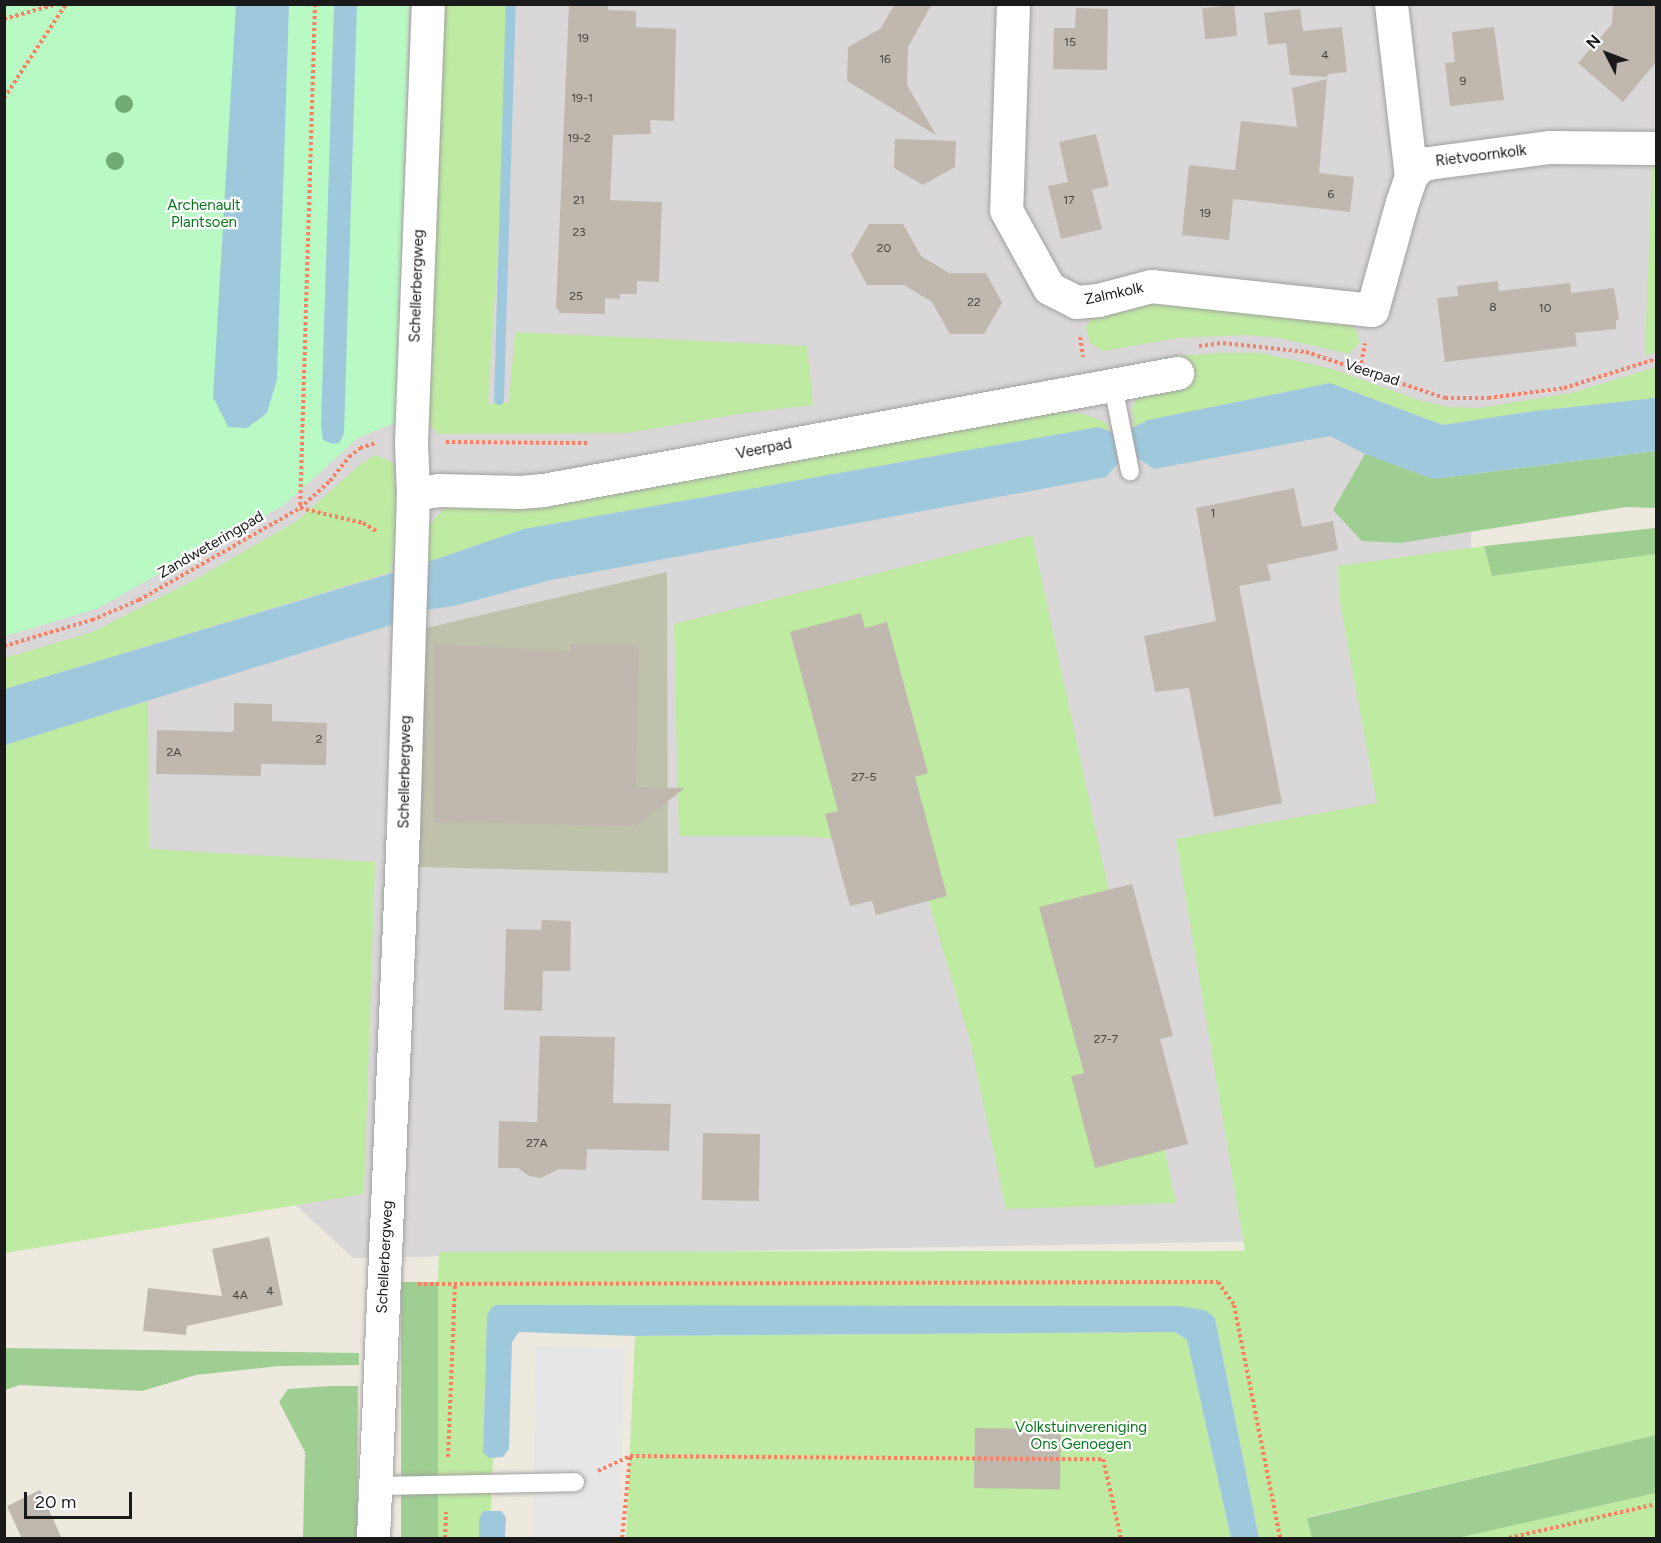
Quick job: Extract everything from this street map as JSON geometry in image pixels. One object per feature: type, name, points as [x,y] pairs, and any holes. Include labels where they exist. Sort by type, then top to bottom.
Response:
[{"type":"street","name":"Schellerbergweg","points":[[373,1539],[404,829],[413,494],[411,442],[428,4]]},
{"type":"street","name":"Zalmkolk","points":[[1013,4],[1006,210],[1049,288],[1076,302],[1098,300],[1151,286],[1372,310],[1411,176]]},
{"type":"street","points":[[1391,4],[1411,176]]},
{"type":"street","name":"Rietvoornkolk","points":[[1411,176],[1419,166],[1428,163],[1550,147],[1656,148]]},
{"type":"street","name":"Veerpad","points":[[413,494],[439,490],[519,492],[543,490],[1116,400],[1182,360]]},
{"type":"lane","points":[[1116,400],[1130,471]]},
{"type":"lane","points":[[375,1486],[575,1482]]},
{"type":"path","points":[[4,19],[57,4]]},
{"type":"path","points":[[4,98],[66,4]]},
{"type":"path","points":[[315,4],[300,508],[363,523],[397,543],[411,548]]},
{"type":"path","name":"Veerpad","points":[[1182,360],[1223,343],[1306,352],[1445,398],[1488,398],[1564,388],[1656,359]]},
{"type":"path","name":"Zandweteringpad","points":[[4,646],[92,620],[139,600],[300,508],[330,481],[360,448],[374,443],[411,442]]},
{"type":"path","points":[[384,1284],[1218,1282],[1234,1305],[1280,1539]]},
{"type":"path","points":[[445,1539],[455,1285]]},
{"type":"path","points":[[575,1482],[630,1456],[1103,1459],[1120,1539]]},
{"type":"path","points":[[622,1539],[630,1456]]},
{"type":"path","points":[[1509,1539],[1656,1504]]},
{"type":"shaded area","points":[[4,5],[1656,5],[1656,423],[1469,446],[1486,1237],[353,1258],[5,937]]},
{"type":"shaded area","points":[[667,572],[668,873],[419,867],[426,628]]},
{"type":"shaded area","points":[[536,1347],[624,1349],[621,1538],[533,1538]]},
{"type":"green space","name":"Archenault Plantsoen","points":[[5,5],[409,5],[396,423],[359,437],[284,505],[96,609],[5,636]]},
{"type":"green space","points":[[445,5],[513,5],[488,404],[509,402],[515,332],[807,346],[813,405],[738,414],[627,433],[439,434],[426,421]]},
{"type":"green space","points":[[1652,164],[1656,164],[1656,352],[1645,356]]},
{"type":"green space","points":[[1145,302],[1350,322],[1358,333],[1359,343],[1349,354],[1280,338],[1247,335],[1177,338],[1103,351],[1090,343],[1086,327],[1091,319],[1098,314]]},
{"type":"green space","points":[[1260,353],[1332,369],[1421,401],[1449,407],[1479,408],[1572,393],[1656,367],[1656,398],[1535,411],[1443,425],[1330,383],[1148,420],[1134,427],[1132,410],[1134,402],[1176,365],[1176,356]]},
{"type":"green space","points":[[1039,409],[1084,414],[1106,423],[1110,432],[1099,427],[524,529],[422,564],[424,530],[446,507],[462,501]]},
{"type":"green space","points":[[1656,451],[1656,508],[1626,507],[1400,543],[1362,541],[1333,510],[1365,454],[1433,479]]},
{"type":"green space","points":[[376,455],[394,463],[396,535],[391,572],[5,689],[5,658],[93,632],[198,578],[297,521],[362,463]]},
{"type":"green space","points":[[1656,528],[1656,554],[1492,576],[1484,546]]},
{"type":"green space","points":[[1032,535],[1176,1203],[1006,1209],[969,1037],[912,846],[805,836],[679,836],[674,624]]},
{"type":"green space","points":[[1484,546],[1492,576],[1656,554],[1656,1435],[1308,1517],[1312,1538],[1259,1538],[1215,1318],[487,1315],[483,1452],[493,1457],[491,1511],[483,1511],[479,1538],[428,1538],[439,1252],[1245,1251],[1176,839],[1377,803],[1339,597],[1338,566]]},
{"type":"green space","points":[[148,701],[149,849],[375,862],[364,1194],[5,1253],[5,745]]},
{"type":"green space","points":[[401,1282],[438,1282],[438,1538],[401,1538]]},
{"type":"green space","name":"Volkstuinvereniging Ons Genoegen","points":[[1175,1332],[1187,1340],[1231,1538],[626,1538],[635,1336]]},
{"type":"green space","points":[[5,1348],[359,1353],[359,1365],[279,1366],[196,1375],[142,1391],[20,1385],[5,1390]]},
{"type":"green space","points":[[358,1386],[357,1538],[303,1538],[305,1452],[279,1402],[288,1389]]},
{"type":"green space","points":[[1656,1435],[1656,1493],[1458,1538],[1312,1538],[1307,1518]]},
{"type":"green space","points":[[1656,1493],[1656,1538],[1458,1538]]},
{"type":"water","points":[[236,5],[289,5],[277,379],[267,413],[247,428],[228,427],[213,397]]},
{"type":"water","points":[[334,5],[357,5],[344,434],[339,443],[333,444],[323,440],[321,425]]},
{"type":"water","points":[[1330,383],[1443,425],[1535,411],[1656,398],[1656,451],[1433,479],[1365,454],[1330,436],[1154,469],[1141,460],[1116,465],[1106,477],[551,580],[454,606],[431,609],[388,626],[5,745],[5,689],[422,564],[524,529],[1099,427],[1111,432],[1134,427],[1148,420]]},
{"type":"water","points":[[497,1305],[1178,1306],[1205,1310],[1215,1318],[1259,1538],[1231,1538],[1187,1340],[1175,1332],[635,1336],[519,1332],[512,1342],[509,1449],[503,1457],[489,1458],[483,1452],[487,1315],[492,1307]]},
{"type":"water","points":[[483,1511],[501,1511],[506,1517],[505,1538],[479,1538],[479,1519]]},
{"type":"building","points":[[569,4],[608,4],[608,10],[636,11],[636,27],[676,29],[674,121],[650,120],[651,134],[613,135],[610,200],[662,202],[659,282],[637,281],[637,294],[620,294],[620,299],[605,298],[605,314],[559,313],[559,309],[556,309]]},
{"type":"building","points":[[895,4],[932,4],[908,47],[907,85],[936,135],[847,81],[848,47],[880,29]]},
{"type":"building","points":[[1613,4],[1656,4],[1656,62],[1623,102],[1578,63],[1612,24]]},
{"type":"building","points":[[1234,5],[1237,36],[1205,39],[1202,8]]},
{"type":"building","points":[[1076,8],[1108,9],[1107,70],[1053,69],[1054,28],[1075,28]]},
{"type":"building","points":[[1300,9],[1303,31],[1342,27],[1347,72],[1328,74],[1327,77],[1290,75],[1286,43],[1268,45],[1264,13]]},
{"type":"building","points":[[1494,27],[1504,100],[1450,106],[1445,63],[1455,62],[1452,32]]},
{"type":"building","points":[[1327,79],[1319,173],[1354,177],[1350,212],[1233,199],[1229,240],[1182,235],[1189,165],[1235,170],[1241,121],[1297,127],[1292,88]]},
{"type":"building","points":[[1096,134],[1109,186],[1092,190],[1102,229],[1061,239],[1048,186],[1068,182],[1059,142]]},
{"type":"building","points":[[895,139],[956,141],[955,167],[923,185],[894,168]]},
{"type":"building","points":[[869,224],[903,224],[921,256],[949,273],[986,273],[1002,303],[984,334],[950,334],[932,302],[904,285],[867,285],[851,255]]},
{"type":"building","points":[[1498,281],[1499,291],[1570,283],[1571,293],[1614,288],[1619,319],[1616,320],[1616,329],[1575,333],[1577,346],[1445,362],[1437,298],[1458,296],[1457,286]]},
{"type":"building","points":[[1294,488],[1302,527],[1333,521],[1338,550],[1267,565],[1271,580],[1239,586],[1282,803],[1214,817],[1189,688],[1155,692],[1144,636],[1216,621],[1196,508]]},
{"type":"building","points":[[861,613],[865,628],[887,622],[928,773],[915,777],[947,896],[876,915],[872,901],[850,906],[825,814],[838,811],[790,632]]},
{"type":"building","points":[[434,644],[571,651],[571,644],[639,645],[636,787],[685,788],[636,826],[434,822]]},
{"type":"building","points":[[234,703],[272,704],[272,721],[327,723],[326,765],[261,764],[261,776],[156,774],[157,730],[232,732],[234,730]]},
{"type":"building","points":[[1132,884],[1173,1036],[1160,1039],[1188,1144],[1095,1168],[1071,1076],[1084,1073],[1039,907]]},
{"type":"building","points":[[542,920],[571,921],[570,971],[543,971],[542,1011],[504,1010],[506,929],[541,930]]},
{"type":"building","points":[[540,1036],[615,1037],[613,1103],[671,1104],[669,1151],[587,1149],[586,1170],[559,1169],[541,1178],[529,1176],[518,1168],[498,1168],[499,1121],[537,1122]]},
{"type":"building","points":[[703,1133],[760,1134],[759,1201],[702,1200]]},
{"type":"building","points":[[269,1237],[283,1305],[187,1326],[186,1335],[143,1331],[148,1288],[222,1296],[212,1249]]},
{"type":"building","points":[[975,1428],[1061,1430],[1060,1489],[974,1488]]},
{"type":"building","points":[[40,1490],[62,1539],[22,1539],[7,1506]]},
{"type":"waterway","points":[[499,400],[511,4]]}]
